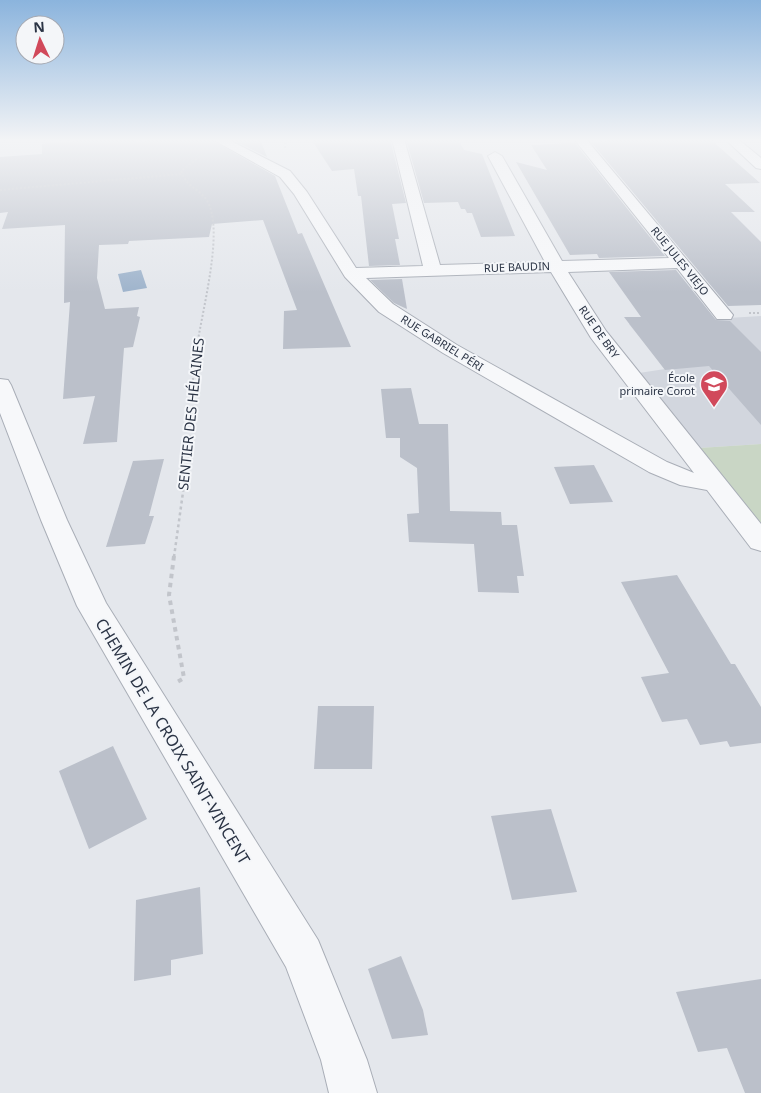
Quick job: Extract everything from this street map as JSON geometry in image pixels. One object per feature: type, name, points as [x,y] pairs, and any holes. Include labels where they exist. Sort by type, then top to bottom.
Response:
[{"type":"street","name":"RUE GABRIEL PÉRI","points":[[298,190],[351,273],[386,308],[458,354],[658,467],[689,480],[717,484]]},
{"type":"street","points":[[412,190],[433,270]]},
{"type":"street","name":"RUE DE BRY","points":[[513,190],[556,266],[598,334],[761,542]]},
{"type":"street","name":"RUE JULES VIEJO","points":[[622,190],[724,315]]},
{"type":"street","name":"RUE BAUDIN","points":[[351,273],[682,263]]},
{"type":"street","name":"CHEMIN DE LA CROIX SAINT-VINCENT","points":[[0,385],[54,520],[92,606],[303,955],[344,1060],[353,1093]]},
{"type":"path","name":"SENTIER DES HÉLAINES","points":[[146,695],[184,678],[169,595],[193,420],[193,360],[207,290],[215,230],[206,199],[195,190]]},
{"type":"shaded area","name":"École primaire Corot","points":[[761,316],[761,444],[699,448],[639,373],[665,369],[629,324]]},
{"type":"green space","points":[[761,444],[761,526],[699,448]]},
{"type":"water","points":[[141,270],[147,288],[123,292],[118,274]]},
{"type":"building","points":[[0,190],[281,190],[298,234],[302,233],[351,347],[283,349],[284,311],[297,310],[263,220],[212,224],[209,237],[129,241],[128,244],[99,245],[97,278],[105,309],[139,307],[137,316],[140,317],[133,347],[124,348],[117,442],[83,444],[95,396],[63,399],[70,302],[64,303],[65,225],[2,229],[8,212],[0,213]]},
{"type":"building","points":[[357,190],[403,190],[406,203],[392,204],[399,239],[395,239],[400,265],[369,266],[361,196],[358,196]]},
{"type":"building","points":[[420,190],[496,190],[515,236],[481,237],[472,213],[467,213],[465,209],[461,209],[458,202],[424,203]]},
{"type":"building","points":[[532,190],[612,190],[665,256],[599,258],[597,254],[570,255]]},
{"type":"building","points":[[631,190],[731,190],[755,212],[731,212],[761,242],[761,305],[728,306]]},
{"type":"building","points":[[676,270],[716,320],[730,321],[761,352],[761,425],[709,366],[665,370],[624,317],[641,317],[609,272]]},
{"type":"building","points":[[402,279],[407,309],[394,303],[370,280]]},
{"type":"building","points":[[411,388],[419,424],[448,424],[450,511],[501,512],[502,525],[517,525],[524,576],[517,576],[519,593],[478,592],[474,544],[409,542],[407,514],[419,513],[417,468],[400,457],[400,438],[386,438],[381,389]]},
{"type":"building","points":[[164,459],[149,516],[154,516],[145,544],[106,547],[133,461]]},
{"type":"building","points":[[594,465],[613,502],[570,504],[554,467]]},
{"type":"building","points":[[677,575],[731,664],[735,664],[761,707],[761,743],[730,747],[727,741],[700,745],[687,719],[662,722],[641,677],[669,673],[621,582]]},
{"type":"building","points":[[318,706],[374,706],[372,769],[314,769]]},
{"type":"building","points":[[113,746],[147,819],[89,849],[59,771]]},
{"type":"building","points":[[551,809],[577,892],[512,900],[491,816]]},
{"type":"building","points":[[200,887],[203,954],[171,960],[171,975],[134,981],[136,900]]},
{"type":"building","points":[[401,956],[423,1010],[428,1035],[392,1039],[368,969]]},
{"type":"building","points":[[761,979],[761,1093],[745,1093],[727,1048],[698,1052],[676,992]]},
{"type":"place","name":"École primaire Corot","points":[[714,408]]}]
